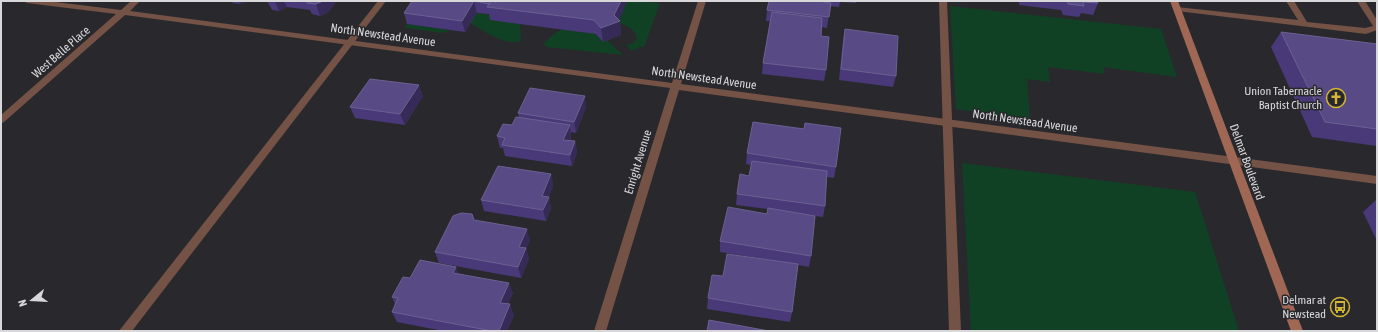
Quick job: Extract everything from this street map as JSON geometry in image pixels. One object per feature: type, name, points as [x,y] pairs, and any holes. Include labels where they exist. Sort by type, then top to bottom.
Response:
[{"type":"main road","name":"Delmar Boulevard","points":[[1175,5],[1297,331]]},
{"type":"street","name":"North Newstead Avenue","points":[[27,1],[123,12],[1377,180]]},
{"type":"street","name":"West Belle Place","points":[[1,120],[136,1]]},
{"type":"street","points":[[125,331],[382,1]]},
{"type":"street","name":"Enright Avenue","points":[[600,331],[702,1]]},
{"type":"street","points":[[943,1],[956,331]]},
{"type":"street","points":[[1290,1],[1304,24]]},
{"type":"street","points":[[1175,5],[1304,24],[1366,31],[1377,26],[1361,1]]},
{"type":"green space","points":[[627,1],[660,3],[644,47],[640,47],[632,51],[626,45],[633,43],[637,39],[636,35],[630,28],[618,23]]},
{"type":"green space","points":[[950,6],[1161,29],[1177,77],[1103,67],[1105,74],[1048,67],[1050,82],[1027,79],[1030,119],[956,109]]},
{"type":"green space","points":[[477,13],[494,15],[491,20],[520,24],[521,41],[515,42],[501,40],[470,23]]},
{"type":"green space","points":[[407,24],[451,30],[443,33],[405,28]]},
{"type":"green space","points":[[562,29],[596,34],[603,42],[607,40],[623,55],[547,47],[543,44]]},
{"type":"green space","points":[[962,163],[1195,192],[1239,331],[971,331]]},
{"type":"building","points":[[307,1],[323,1],[316,4],[307,3]]},
{"type":"building","points":[[412,1],[474,1],[462,21],[404,13]]},
{"type":"building","points":[[474,1],[491,1],[489,4]]},
{"type":"building","points":[[491,1],[621,1],[614,15],[620,21],[601,28],[594,20],[487,7]]},
{"type":"building","points":[[769,1],[823,1],[831,3],[829,17],[767,10]]},
{"type":"building","points":[[1067,1],[1097,1],[1098,3],[1083,2],[1084,6],[1068,4]]},
{"type":"building","points":[[772,12],[822,18],[821,36],[829,37],[826,70],[763,63]]},
{"type":"building","points":[[845,29],[898,36],[896,76],[841,69]]},
{"type":"building","name":"Union Tabernacle Baptist Church","points":[[1281,32],[1377,44],[1377,129],[1325,122]]},
{"type":"building","points":[[370,79],[419,85],[400,114],[350,107]]},
{"type":"building","points":[[530,88],[585,96],[574,122],[518,113]]},
{"type":"building","points":[[516,117],[570,125],[563,140],[575,141],[570,155],[502,145],[505,138],[497,136],[503,124],[512,125]]},
{"type":"building","points":[[753,122],[804,129],[805,123],[841,128],[836,167],[747,153]]},
{"type":"building","points":[[752,161],[827,171],[825,206],[737,194],[740,174],[749,176]]},
{"type":"building","points":[[498,166],[551,174],[542,196],[549,197],[543,210],[481,200]]},
{"type":"building","points":[[728,207],[767,214],[768,208],[815,216],[811,256],[720,241]]},
{"type":"building","points":[[461,213],[472,214],[474,220],[527,229],[519,247],[526,248],[518,267],[435,252],[453,216]]},
{"type":"building","points":[[727,254],[798,264],[792,312],[708,298],[712,275],[723,276]]},
{"type":"building","points":[[420,260],[456,267],[453,273],[509,283],[500,303],[510,304],[499,331],[492,331],[392,312],[398,298],[392,297],[403,277],[410,278]]},
{"type":"building","points":[[709,320],[769,331],[707,331]]},
{"type":"place","name":"Union Tabernacle Baptist Church","points":[[1336,98]]},
{"type":"place","name":"Delmar at Newstead","points":[[1340,307]]}]
